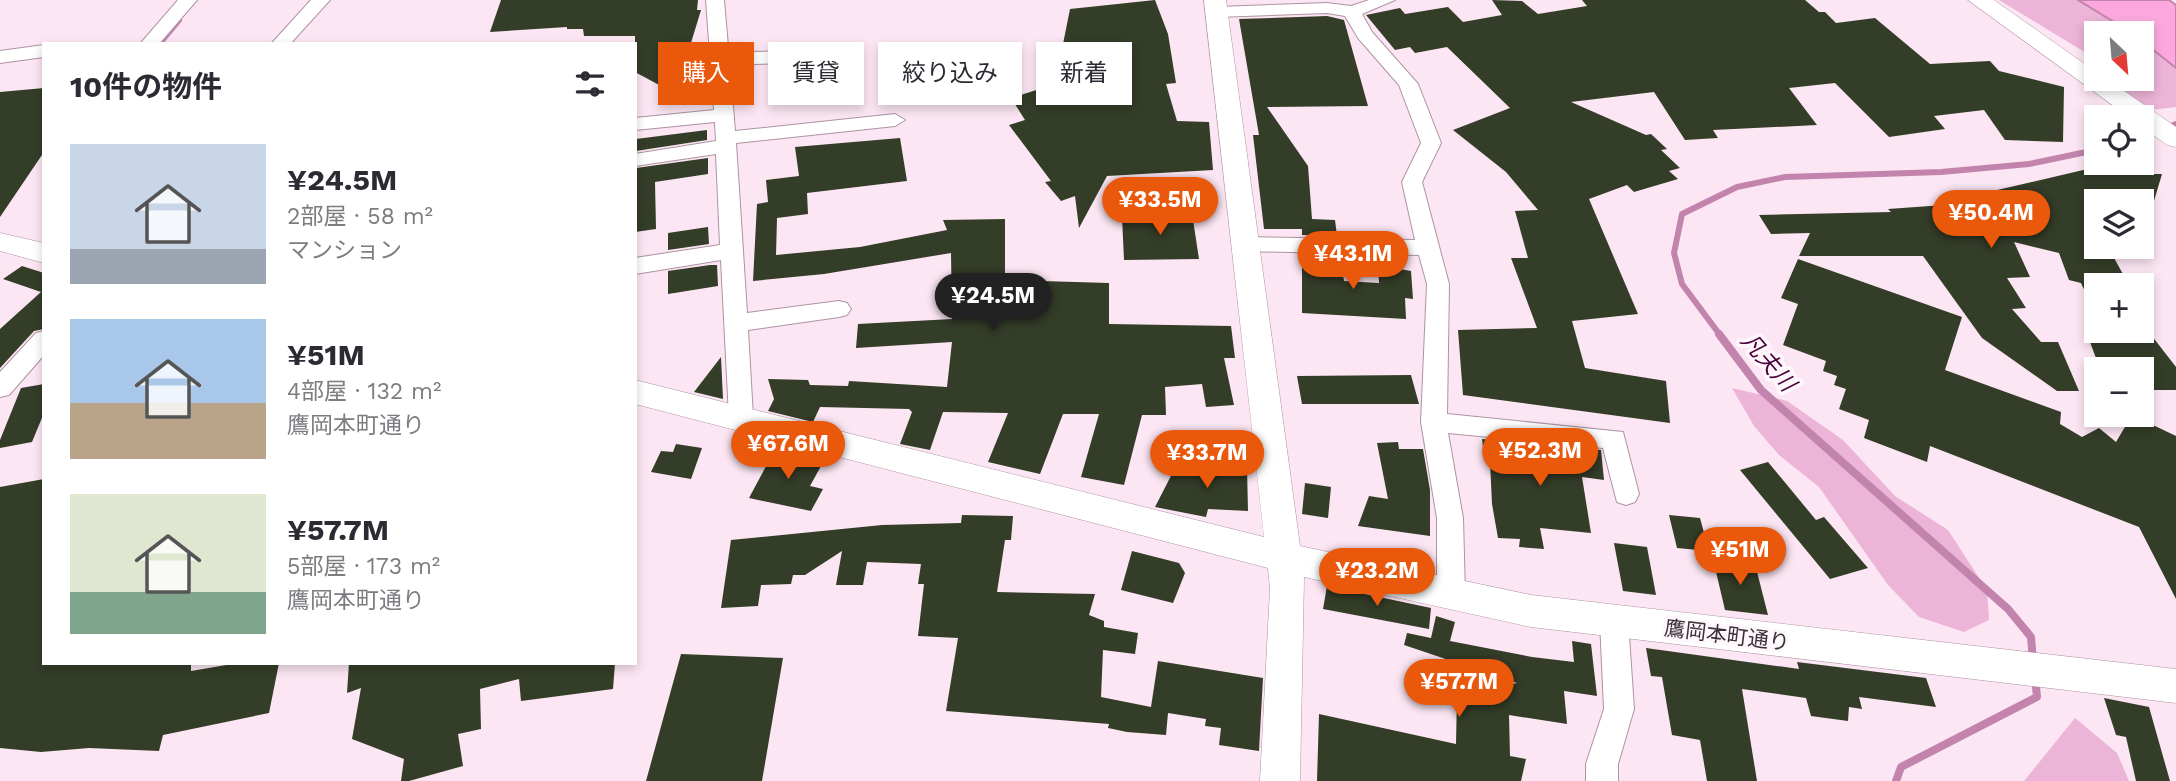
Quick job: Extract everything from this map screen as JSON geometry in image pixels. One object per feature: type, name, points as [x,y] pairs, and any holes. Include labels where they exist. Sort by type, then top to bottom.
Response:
[{"type":"street","points":[[151,42],[188,0]]},
{"type":"street","points":[[282,42],[321,0]]},
{"type":"street","points":[[715,0],[719,42]]},
{"type":"street","points":[[1280,781],[1288,589],[1216,6],[1327,8],[1352,12],[1386,0]]},
{"type":"street","points":[[1979,0],[2176,139]]},
{"type":"street","points":[[1352,12],[1364,34],[1408,84],[1432,143],[1412,182],[1438,284],[1434,422],[1450,518],[1451,594]]},
{"type":"street","points":[[0,57],[42,51]]},
{"type":"street","points":[[725,105],[730,251],[741,417]]},
{"type":"street","points":[[637,124],[726,115]]},
{"type":"street","points":[[637,160],[726,142],[895,120]]},
{"type":"street","points":[[0,242],[42,252]]},
{"type":"street","points":[[1244,244],[1428,248]]},
{"type":"street","points":[[637,266],[730,251]]},
{"type":"street","points":[[735,323],[839,309]]},
{"type":"street","points":[[0,388],[42,341]]},
{"type":"street","name":"鷹岡本町通り","points":[[637,392],[1283,557],[1531,611],[2176,686]]},
{"type":"street","points":[[1434,422],[1614,439],[1626,494]]},
{"type":"street","points":[[1602,781],[1602,764],[1619,709],[1614,621]]},
{"type":"shaded area","points":[[1999,0],[2078,0],[2111,21],[2084,21],[2084,52]]},
{"type":"shaded area","points":[[2078,0],[2169,0],[2176,5],[2176,68],[2154,51],[2154,21],[2112,21]]},
{"type":"shaded area","points":[[2154,51],[2176,68],[2176,107],[2154,110],[2154,105],[2143,105],[2124,91],[2154,91]]},
{"type":"shaded area","points":[[1732,388],[1787,401],[1843,440],[1895,496],[1948,530],[1987,590],[1989,620],[1964,632],[1919,617],[1888,585],[1819,487],[1779,455],[1754,426]]},
{"type":"shaded area","points":[[2075,718],[2117,753],[2129,781],[2024,781]]},
{"type":"building","points":[[501,0],[698,0],[697,10],[701,10],[691,42],[658,42],[658,84],[637,73],[635,36],[584,36],[583,29],[567,27],[490,32]]},
{"type":"building","points":[[1155,0],[1168,34],[1176,83],[1166,84],[1177,121],[1209,122],[1213,170],[1107,176],[1079,228],[1075,196],[1061,201],[1045,182],[1051,181],[1009,125],[1025,120],[1015,105],[1022,105],[1022,94],[1036,90],[1036,105],[1132,105],[1132,42],[1063,42],[1070,9]]},
{"type":"building","points":[[1492,0],[1522,1],[1538,14],[1587,6],[1582,0],[1805,0],[1819,12],[1825,12],[1836,23],[1875,18],[1930,64],[1990,61],[1999,71],[2064,87],[2063,142],[2005,140],[1984,110],[1934,116],[1945,129],[1889,137],[1835,83],[1789,88],[1817,125],[1713,130],[1718,138],[1685,140],[1654,92],[1571,102],[1646,135],[1651,134],[1667,149],[1661,150],[1680,168],[1669,171],[1678,179],[1634,192],[1627,185],[1589,199],[1638,314],[1572,321],[1585,368],[1666,381],[1670,423],[1463,395],[1458,330],[1537,328],[1511,258],[1528,258],[1515,211],[1538,210],[1506,172],[1453,130],[1510,108],[1447,47],[1415,53],[1410,47],[1395,50],[1366,15],[1400,8],[1405,14],[1448,7],[1463,22],[1502,15]]},
{"type":"building","points":[[1327,16],[1344,20],[1368,106],[1267,107],[1308,166],[1312,219],[1335,220],[1337,236],[1302,235],[1302,229],[1264,229],[1253,135],[1259,135],[1239,19]]},
{"type":"building","points":[[42,88],[42,155],[0,217],[0,92]]},
{"type":"building","points":[[707,130],[707,140],[637,151],[637,139]]},
{"type":"building","points":[[900,138],[907,181],[807,193],[808,214],[777,218],[776,255],[860,247],[947,230],[943,220],[1005,219],[1005,280],[1109,283],[1109,324],[1231,326],[1235,358],[1224,358],[1234,405],[1206,407],[1202,384],[1165,387],[1166,415],[1142,415],[1124,485],[1081,477],[1099,414],[1063,414],[1040,474],[988,462],[1008,413],[943,412],[930,450],[900,444],[912,412],[909,409],[820,407],[813,422],[768,411],[774,399],[768,379],[808,380],[810,385],[848,386],[849,381],[947,387],[952,342],[856,348],[858,324],[952,319],[951,253],[824,274],[753,281],[757,204],[768,202],[766,180],[799,176],[795,147]]},
{"type":"building","points":[[708,158],[708,174],[655,182],[656,229],[637,232],[637,168]]},
{"type":"building","points":[[2084,170],[2084,175],[2162,174],[2154,201],[2154,189],[2084,189],[2084,259],[2115,259],[2122,273],[2084,273],[2084,289],[2081,283],[2069,280],[2059,253],[2014,242],[2030,277],[2007,278],[2026,308],[2012,309],[2041,342],[2058,342],[2079,391],[2057,391],[1982,338],[1923,256],[1799,256],[1810,233],[1771,234],[1759,215],[1891,212],[1888,209],[1972,203],[1967,197]]},
{"type":"building","points":[[1192,213],[1199,259],[1124,260],[1122,217]]},
{"type":"building","points":[[708,227],[709,244],[668,250],[668,233]]},
{"type":"building","points":[[1302,255],[1340,256],[1344,281],[1379,283],[1378,265],[1411,271],[1413,299],[1405,298],[1406,319],[1302,313]]},
{"type":"building","points":[[1798,259],[1962,317],[1945,370],[2061,412],[2060,424],[2082,437],[2099,428],[2116,442],[2125,427],[2154,426],[2176,436],[2176,599],[2139,527],[1930,446],[1927,462],[1864,438],[1869,420],[1839,409],[1846,389],[1834,385],[1837,376],[1823,371],[1826,361],[1783,345],[1798,304],[1781,298]]},
{"type":"building","points":[[717,265],[718,286],[668,294],[668,271]]},
{"type":"building","points":[[22,266],[42,272],[42,329],[34,331],[0,368],[0,329],[41,292],[3,279]]},
{"type":"building","points":[[2154,339],[2176,367],[2176,390],[2154,390],[2154,357],[2096,357],[2090,343],[2154,343]]},
{"type":"building","points":[[721,357],[723,399],[694,392]]},
{"type":"building","points":[[1411,375],[1419,404],[1302,404],[1297,376]]},
{"type":"building","points":[[42,384],[42,418],[32,442],[0,448],[0,440],[21,388]]},
{"type":"building","points":[[1482,439],[1601,450],[1604,480],[1582,477],[1591,533],[1540,528],[1544,549],[1519,547],[1520,539],[1498,538],[1492,504],[1490,462],[1485,462]]},
{"type":"building","points":[[1398,442],[1399,449],[1423,449],[1430,490],[1430,536],[1358,526],[1369,496],[1388,499],[1377,443]]},
{"type":"building","points":[[676,444],[702,448],[691,479],[651,472],[661,451],[673,452]]},
{"type":"building","points":[[778,444],[798,449],[792,460],[821,466],[810,486],[823,489],[811,511],[749,498]]},
{"type":"building","points":[[1199,460],[1247,467],[1248,511],[1208,509],[1206,517],[1155,507],[1174,470],[1190,476]]},
{"type":"building","points":[[1768,462],[1816,520],[1824,517],[1868,568],[1830,579],[1740,470]]},
{"type":"building","points":[[42,479],[42,665],[191,665],[191,671],[226,665],[279,665],[269,713],[163,735],[159,751],[89,748],[41,752],[0,748],[0,487]]},
{"type":"building","points":[[1305,483],[1331,487],[1328,518],[1302,514]]},
{"type":"building","points":[[962,515],[1013,516],[1011,540],[1005,540],[997,592],[1095,594],[1089,615],[1104,621],[1104,627],[1138,633],[1135,654],[1103,650],[1101,697],[1151,707],[1158,661],[1263,678],[1259,751],[1219,745],[1221,728],[1205,726],[1206,719],[1168,713],[1166,735],[1127,732],[1108,728],[1109,724],[946,711],[958,638],[918,636],[924,584],[918,584],[921,564],[867,562],[863,585],[836,585],[842,551],[805,575],[793,575],[791,584],[761,585],[758,606],[721,608],[731,540],[882,525],[961,523]]},
{"type":"building","points":[[1669,515],[1700,518],[1709,551],[1677,548]]},
{"type":"building","points":[[1614,543],[1647,547],[1656,595],[1623,591]]},
{"type":"building","points":[[1132,551],[1179,563],[1185,573],[1173,603],[1121,590]]},
{"type":"building","points":[[1713,559],[1755,564],[1768,615],[1725,610]]},
{"type":"building","points":[[1327,586],[1431,608],[1429,629],[1323,609]]},
{"type":"building","points":[[1436,616],[1455,622],[1450,641],[1532,657],[1574,662],[1572,641],[1591,644],[1597,696],[1564,691],[1567,724],[1509,715],[1510,756],[1526,759],[1521,781],[1317,781],[1319,714],[1456,744],[1457,695],[1517,683],[1404,645],[1407,633],[1431,638]]},
{"type":"building","points":[[1646,648],[1799,669],[1797,662],[1926,678],[1936,707],[1859,697],[1862,709],[1849,707],[1848,721],[1811,716],[1806,698],[1742,689],[1757,781],[1707,781],[1700,740],[1672,735],[1662,677],[1651,676]]},
{"type":"building","points":[[681,654],[783,658],[762,781],[646,781]]},
{"type":"building","points":[[349,665],[615,665],[613,689],[521,701],[519,679],[480,689],[481,729],[458,734],[463,766],[409,781],[401,781],[404,759],[352,739],[361,688],[347,693]]},
{"type":"building","points":[[2104,698],[2149,707],[2170,781],[2136,781],[2126,737],[2116,735]]},
{"type":"waterway","points":[[161,42],[179,20]]},
{"type":"waterway","name":"凡夫川","points":[[2154,133],[2176,124]]},
{"type":"waterway","name":"凡夫川","points":[[1720,335],[1682,284],[1674,253],[1682,214],[1737,187],[1785,177],[1941,172],[2029,164],[2084,153]]},
{"type":"waterway","name":"凡夫川","points":[[1719,334],[1761,390],[2008,609],[2031,637],[2033,662]]},
{"type":"waterway","name":"凡夫川","points":[[1896,781],[1901,767],[2037,697],[2035,677]]}]
